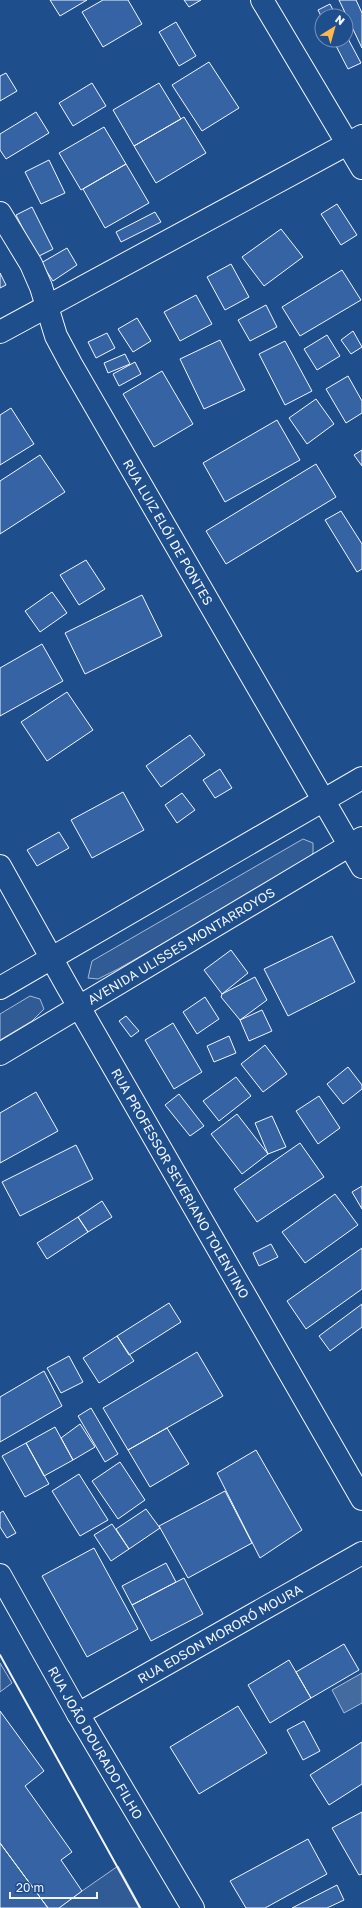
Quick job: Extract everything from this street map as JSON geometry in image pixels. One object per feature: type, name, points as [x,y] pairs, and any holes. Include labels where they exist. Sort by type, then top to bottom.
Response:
[{"type":"street","points":[[262,0],[355,139],[362,168]]},
{"type":"street","points":[[0,332],[47,305],[355,139]]},
{"type":"street","name":"RUA LUIZ ELÓI DE PONTES","points":[[0,213],[31,264],[47,305],[56,336],[71,364],[324,799],[356,842],[362,867]]},
{"type":"street","points":[[0,988],[362,778]]},
{"type":"street","name":"AVENIDA ULISSES MONTARROYOS","points":[[0,1054],[356,842]]},
{"type":"street","name":"RUA PROFESSOR SEVERIANO TOLENTINO","points":[[0,866],[79,1007],[362,1499]]},
{"type":"street","name":"RUA EDSON MORORÓ MOURA","points":[[78,1714],[362,1553]]},
{"type":"street","name":"RUA JOÃO DOURADO FILHO","points":[[0,1575],[78,1714],[193,1908]]},
{"type":"shaded area","points":[[303,839],[313,843],[313,853],[301,865],[118,969],[98,979],[88,978],[92,961]]},
{"type":"shaded area","points":[[30,996],[40,999],[44,1009],[32,1021],[0,1040],[0,1014]]},
{"type":"shaded area","points":[[0,1663],[12,1683],[0,1692]]},
{"type":"shaded area","points":[[362,1673],[362,1703],[344,1713],[332,1690]]},
{"type":"shaded area","points":[[118,1866],[141,1908],[59,1908],[82,1891]]},
{"type":"building","points":[[50,0],[87,0],[60,16]]},
{"type":"building","points":[[103,0],[128,0],[142,24],[103,47],[82,12]]},
{"type":"building","points":[[184,0],[201,0],[189,7]]},
{"type":"building","points":[[339,0],[356,0],[362,13],[362,48],[354,31],[354,8],[343,8]]},
{"type":"building","points":[[330,4],[332,8],[322,8]]},
{"type":"building","points":[[176,22],[196,56],[179,66],[159,32]]},
{"type":"building","points":[[337,48],[353,48],[361,63],[348,69]]},
{"type":"building","points":[[209,62],[239,108],[202,131],[172,85]]},
{"type":"building","points":[[6,73],[17,91],[0,101],[0,76]]},
{"type":"building","points":[[92,83],[106,106],[73,126],[59,103]]},
{"type":"building","points":[[159,83],[181,119],[134,146],[113,110]]},
{"type":"building","points":[[36,112],[49,133],[6,159],[0,150],[0,134]]},
{"type":"building","points":[[184,117],[206,153],[156,183],[134,146]]},
{"type":"building","points":[[104,127],[126,164],[81,190],[59,153]]},
{"type":"building","points":[[49,160],[65,193],[41,204],[25,172]]},
{"type":"building","points":[[126,164],[149,203],[105,228],[83,189]]},
{"type":"building","points":[[337,204],[357,235],[341,245],[321,214]]},
{"type":"building","points":[[32,207],[53,249],[37,257],[16,215]]},
{"type":"building","points":[[155,212],[161,222],[121,242],[116,232]]},
{"type":"building","points":[[281,229],[303,257],[264,286],[242,257]]},
{"type":"building","points":[[67,248],[77,265],[53,281],[41,263]]},
{"type":"building","points":[[231,264],[249,297],[225,310],[207,277]]},
{"type":"building","points":[[342,270],[361,300],[300,336],[282,307]]},
{"type":"building","points":[[0,273],[6,285],[0,288]]},
{"type":"building","points":[[196,295],[212,324],[180,341],[164,312]]},
{"type":"building","points":[[266,305],[277,327],[250,341],[238,320]]},
{"type":"building","points":[[137,318],[151,341],[133,352],[118,329]]},
{"type":"building","points":[[353,331],[362,347],[351,354],[341,340]]},
{"type":"building","points":[[107,333],[115,348],[96,358],[88,342]]},
{"type":"building","points":[[327,335],[340,356],[317,370],[304,349]]},
{"type":"building","points":[[220,340],[245,390],[204,409],[180,359]]},
{"type":"building","points":[[285,341],[312,391],[285,405],[259,354]]},
{"type":"building","points":[[125,354],[130,364],[108,373],[104,363]]},
{"type":"building","points":[[135,362],[141,374],[119,386],[113,374]]},
{"type":"building","points":[[162,371],[193,424],[154,447],[123,394]]},
{"type":"building","points":[[348,376],[362,401],[362,413],[346,423],[326,389]]},
{"type":"building","points":[[316,399],[334,424],[307,444],[289,418]]},
{"type":"building","points":[[11,408],[34,444],[0,465],[0,415]]},
{"type":"building","points":[[277,420],[300,460],[225,502],[203,463]]},
{"type":"building","points":[[362,450],[362,466],[354,455]]},
{"type":"building","points":[[40,455],[65,492],[0,534],[0,481]]},
{"type":"building","points":[[316,464],[336,497],[226,564],[206,531]]},
{"type":"building","points":[[341,511],[362,544],[362,569],[357,572],[325,520]]},
{"type":"building","points":[[86,560],[105,589],[79,605],[60,575]]},
{"type":"building","points":[[52,592],[67,613],[40,632],[25,611]]},
{"type":"building","points":[[142,595],[162,636],[85,674],[65,633]]},
{"type":"building","points":[[42,644],[63,681],[0,716],[0,668]]},
{"type":"building","points":[[67,692],[93,730],[47,761],[21,722]]},
{"type":"building","points":[[190,735],[205,755],[161,787],[146,766]]},
{"type":"building","points":[[220,769],[232,788],[215,798],[203,780]]},
{"type":"building","points":[[123,792],[144,830],[92,858],[71,820]]},
{"type":"building","points":[[182,793],[195,810],[177,823],[165,805]]},
{"type":"building","points":[[59,832],[69,848],[37,866],[27,850]]},
{"type":"building","points":[[332,936],[355,982],[288,1016],[264,969]]},
{"type":"building","points":[[231,950],[248,973],[222,994],[204,970]]},
{"type":"building","points":[[255,977],[267,1000],[240,1020],[221,997],[222,994]]},
{"type":"building","points":[[205,997],[219,1019],[197,1034],[183,1012]]},
{"type":"building","points":[[262,1010],[272,1031],[249,1041],[240,1020]]},
{"type":"building","points":[[126,1016],[139,1031],[131,1037],[119,1021]]},
{"type":"building","points":[[173,1023],[202,1072],[174,1089],[145,1040]]},
{"type":"building","points":[[229,1036],[236,1053],[214,1062],[207,1046]]},
{"type":"building","points":[[265,1045],[287,1074],[263,1092],[241,1064]]},
{"type":"building","points":[[348,1067],[362,1085],[362,1089],[343,1104],[327,1084]]},
{"type":"building","points":[[236,1077],[251,1096],[219,1121],[203,1101]]},
{"type":"building","points":[[36,1092],[58,1131],[0,1163],[0,1113]]},
{"type":"building","points":[[179,1094],[204,1126],[190,1136],[165,1105]]},
{"type":"building","points":[[319,1096],[340,1128],[318,1144],[296,1111]]},
{"type":"building","points":[[237,1114],[268,1154],[242,1174],[211,1134]]},
{"type":"building","points":[[272,1116],[286,1147],[268,1154],[255,1123]]},
{"type":"building","points":[[300,1143],[324,1177],[257,1222],[234,1189]]},
{"type":"building","points":[[76,1145],[93,1179],[20,1216],[2,1182]]},
{"type":"building","points":[[362,1186],[362,1209],[352,1192]]},
{"type":"building","points":[[335,1194],[358,1225],[305,1263],[282,1232]]},
{"type":"building","points":[[102,1201],[112,1217],[88,1232],[78,1217]]},
{"type":"building","points":[[78,1217],[88,1232],[47,1259],[37,1243]]},
{"type":"building","points":[[271,1244],[278,1257],[259,1266],[253,1253]]},
{"type":"building","points":[[362,1248],[362,1289],[306,1329],[287,1301]]},
{"type":"building","points":[[169,1303],[181,1322],[129,1355],[117,1336]]},
{"type":"building","points":[[362,1304],[362,1327],[330,1351],[319,1336]]},
{"type":"building","points":[[117,1336],[134,1361],[99,1383],[83,1358]]},
{"type":"building","points":[[197,1352],[223,1396],[128,1450],[103,1408]]},
{"type":"building","points":[[69,1356],[83,1382],[61,1393],[47,1368]]},
{"type":"building","points":[[44,1371],[62,1406],[0,1442],[0,1397]]},
{"type":"building","points":[[91,1408],[118,1454],[105,1462],[78,1416]]},
{"type":"building","points":[[80,1424],[95,1447],[73,1460],[61,1438]]},
{"type":"building","points":[[55,1427],[73,1460],[44,1476],[26,1443]]},
{"type":"building","points":[[167,1428],[189,1464],[150,1487],[128,1450]]},
{"type":"building","points":[[26,1443],[49,1484],[25,1497],[2,1456]]},
{"type":"building","points":[[256,1450],[302,1530],[260,1558],[217,1473]]},
{"type":"building","points":[[120,1462],[145,1500],[118,1519],[92,1481]]},
{"type":"building","points":[[79,1474],[108,1520],[80,1536],[52,1491]]},
{"type":"building","points":[[225,1491],[252,1543],[188,1578],[159,1526]]},
{"type":"building","points":[[146,1509],[160,1528],[129,1549],[116,1529]]},
{"type":"building","points":[[3,1511],[16,1533],[7,1538],[0,1527],[0,1513]]},
{"type":"building","points":[[112,1524],[129,1549],[111,1561],[94,1535]]},
{"type":"building","points":[[94,1548],[138,1629],[87,1657],[42,1576]]},
{"type":"building","points":[[166,1563],[176,1582],[132,1605],[122,1586]]},
{"type":"building","points":[[184,1578],[203,1614],[151,1641],[132,1605]]},
{"type":"building","points":[[344,1644],[359,1670],[311,1698],[296,1672]]},
{"type":"building","points":[[289,1660],[311,1698],[270,1723],[248,1685]]},
{"type":"building","points":[[238,1706],[267,1753],[199,1794],[170,1747]]},
{"type":"building","points":[[0,1711],[44,1771],[25,1786],[72,1852],[61,1860],[82,1891],[59,1908],[48,1908],[0,1843]]},
{"type":"building","points":[[304,1721],[320,1751],[303,1760],[287,1730]]},
{"type":"building","points":[[362,1742],[362,1784],[329,1805],[310,1775]]},
{"type":"building","points":[[362,1812],[362,1874],[359,1875],[332,1828]]},
{"type":"building","points":[[308,1839],[327,1874],[265,1908],[246,1908],[230,1881]]},
{"type":"building","points":[[0,1843],[48,1908],[0,1908]]},
{"type":"building","points":[[337,1885],[344,1900],[327,1908],[292,1908]]},
{"type":"wall","points":[[0,1655],[140,1908]]}]
